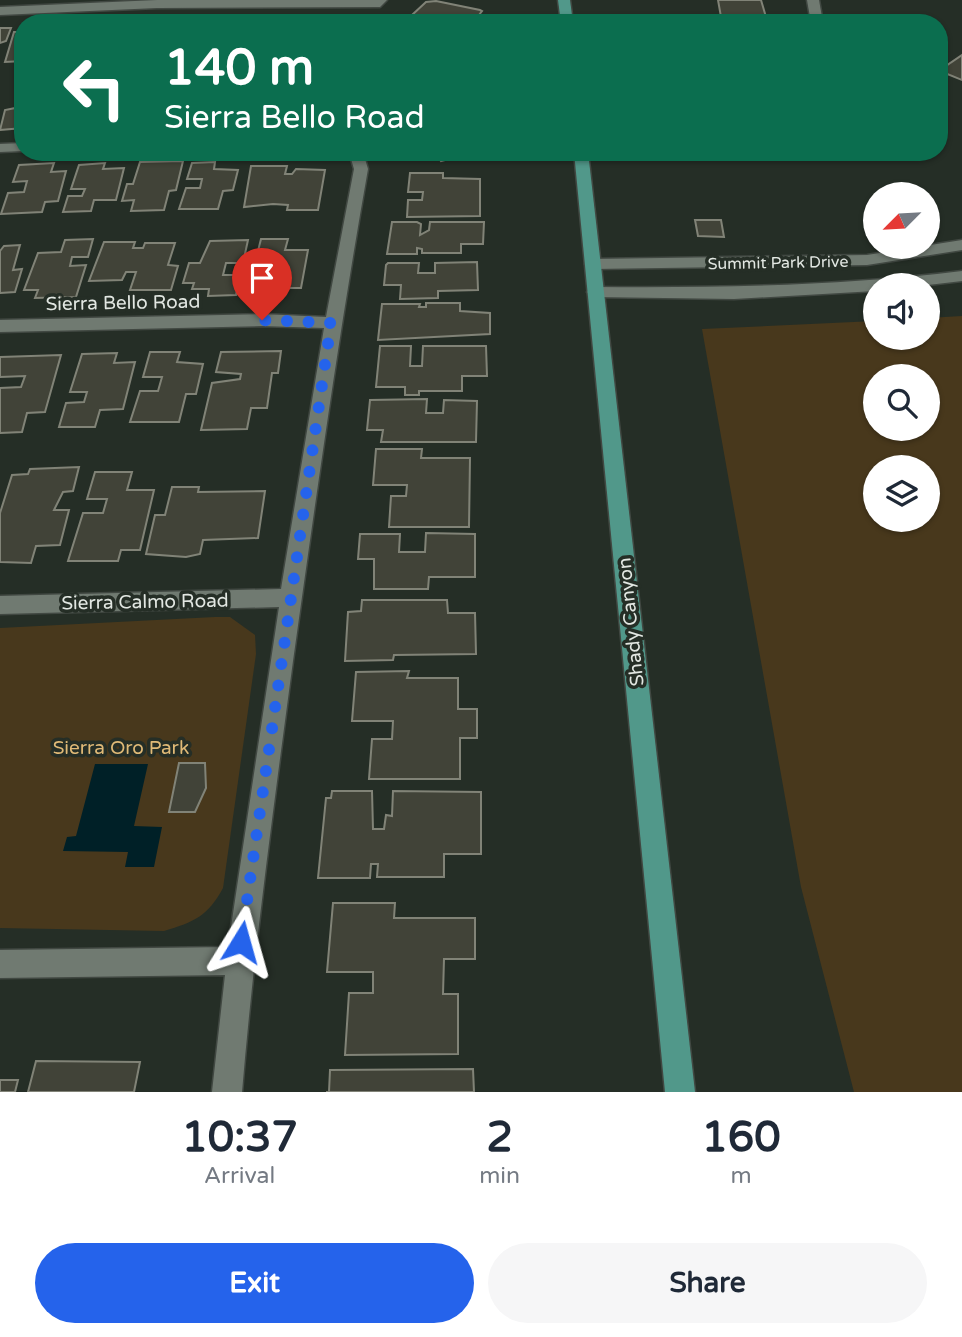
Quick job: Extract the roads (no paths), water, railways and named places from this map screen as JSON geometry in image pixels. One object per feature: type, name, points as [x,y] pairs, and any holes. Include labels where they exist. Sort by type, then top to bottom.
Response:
[{"type":"main road","name":"Shady Canyon","points":[[582,161],[680,1092]]},
{"type":"street","points":[[0,11],[158,2],[380,1]]},
{"type":"street","points":[[227,1092],[238,961],[331,323],[361,169],[359,161]]},
{"type":"street","name":"Summit Park Drive","points":[[593,264],[867,260],[962,245]]},
{"type":"street","points":[[940,279],[962,276]]},
{"type":"street","name":"Summit Park Drive","points":[[595,292],[734,294],[863,287]]},
{"type":"street","name":"Sierra Bello Road","points":[[0,326],[262,320],[331,323]]},
{"type":"street","name":"Sierra Calmo Road","points":[[0,605],[291,598]]},
{"type":"street","points":[[0,964],[238,961]]},
{"type":"water","points":[[95,764],[148,764],[134,826],[162,827],[154,867],[125,867],[128,852],[63,851],[67,837],[76,836]]},
{"type":"park label","name":"Sierra Oro Park","points":[[121,747]]}]
